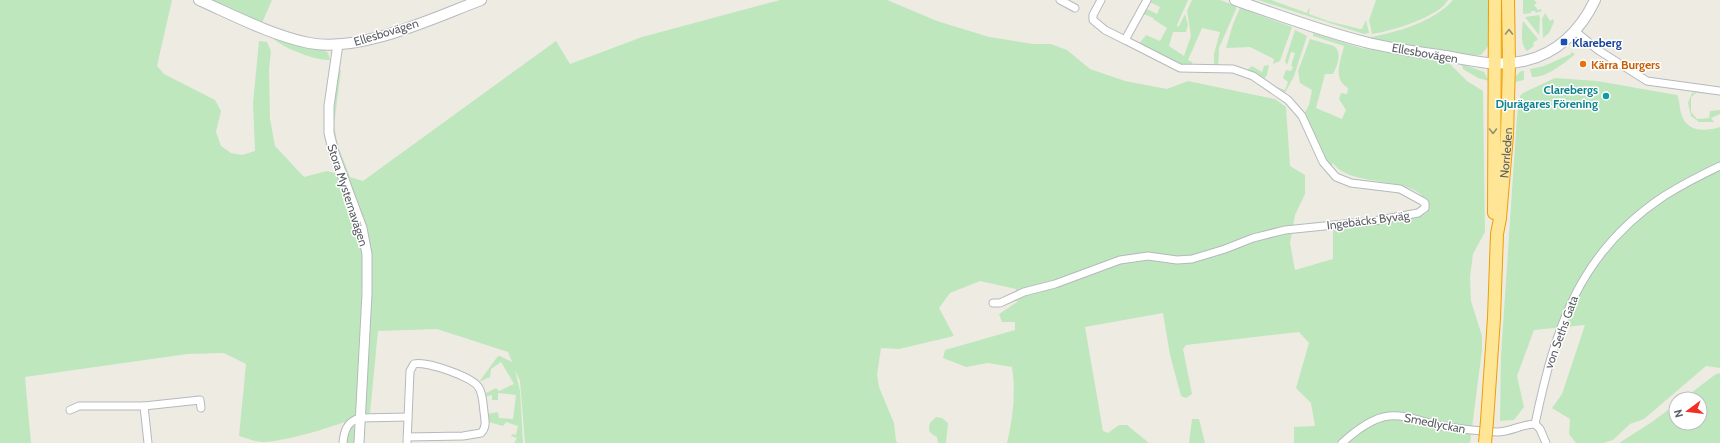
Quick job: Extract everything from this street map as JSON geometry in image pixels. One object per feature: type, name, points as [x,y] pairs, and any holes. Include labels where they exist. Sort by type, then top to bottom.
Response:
[{"type":"highway","name":"Norrleden","points":[[1495,0],[1494,216],[1497,234]]},
{"type":"highway","name":"Norrleden","points":[[1485,443],[1493,332],[1497,234],[1504,170],[1509,64],[1508,0]]},
{"type":"main road","name":"Ellesbovägen","points":[[199,0],[276,33],[311,43],[338,44],[356,43],[377,37],[481,0]]},
{"type":"main road","name":"Ellesbovägen","points":[[1236,0],[1252,3],[1366,42],[1494,64],[1509,64],[1530,60],[1550,51],[1564,42],[1575,31],[1595,0]]},
{"type":"street","points":[[1060,0],[1075,8]]},
{"type":"street","points":[[1101,0],[1093,15],[1093,20],[1106,30],[1125,40],[1147,0]]},
{"type":"street","points":[[1575,31],[1598,50],[1647,81],[1719,89]]},
{"type":"street","name":"Ingebäcks Byväg","points":[[993,303],[1000,303],[1024,292],[1055,284],[1120,260],[1148,256],[1177,260],[1192,259],[1225,249],[1253,238],[1285,230],[1374,221],[1418,214],[1425,206],[1422,201],[1400,189],[1351,183],[1336,177],[1323,162],[1302,116],[1278,92],[1253,76],[1233,69],[1198,70],[1173,66],[1125,40]]},
{"type":"street","name":"Stora Mysternavägen","points":[[338,44],[329,106],[329,133],[334,153],[362,228],[367,254],[367,294],[359,443]]},
{"type":"street","name":"von Seths Gata","points":[[1535,424],[1552,352],[1569,306],[1593,265],[1621,233],[1654,204],[1676,189],[1720,166]]},
{"type":"street","points":[[414,364],[437,367],[472,381],[480,388],[485,424],[481,433],[473,435],[407,440],[410,371],[414,364]]},
{"type":"street","points":[[70,410],[85,406],[144,406],[200,400],[201,408]]},
{"type":"street","points":[[144,406],[148,443]]},
{"type":"street","name":"Smedlyckan","points":[[1342,443],[1371,422],[1387,416],[1406,417],[1442,426],[1493,432],[1509,431],[1526,425],[1535,424]]},
{"type":"street","points":[[342,443],[347,426],[360,418],[408,418]]},
{"type":"street","points":[[1535,424],[1540,429],[1546,443]]},
{"type":"green space","points":[[0,0],[172,0],[157,66],[164,74],[215,100],[221,111],[216,132],[221,146],[231,153],[242,155],[255,151],[253,103],[259,41],[267,42],[271,51],[269,70],[270,119],[275,146],[304,177],[327,171],[346,176],[333,132],[335,92],[341,70],[334,125],[338,146],[350,177],[363,181],[556,41],[570,64],[642,37],[780,0],[887,0],[937,21],[989,37],[1033,44],[1051,44],[1067,50],[1090,69],[1125,81],[1167,89],[1188,81],[1275,99],[1286,107],[1290,166],[1305,175],[1305,194],[1295,215],[1290,243],[1295,270],[1333,259],[1333,230],[1422,216],[1428,212],[1425,200],[1417,191],[1404,186],[1356,177],[1343,172],[1333,163],[1330,170],[1306,121],[1271,85],[1285,90],[1288,82],[1283,78],[1286,70],[1291,71],[1293,67],[1291,66],[1295,53],[1291,52],[1287,65],[1285,61],[1295,30],[1307,36],[1294,76],[1285,93],[1304,114],[1309,105],[1312,90],[1300,83],[1298,71],[1310,39],[1334,46],[1339,55],[1333,74],[1325,74],[1316,108],[1342,119],[1346,110],[1339,99],[1341,93],[1347,94],[1348,88],[1340,80],[1339,74],[1344,46],[1313,36],[1313,33],[1361,48],[1449,63],[1467,81],[1483,91],[1485,232],[1473,254],[1470,277],[1471,301],[1482,336],[1482,350],[1470,443],[1294,443],[1294,427],[1315,426],[1311,403],[1296,388],[1309,343],[1299,332],[1186,345],[1183,349],[1192,394],[1186,398],[1181,396],[1170,355],[1163,313],[1085,327],[1103,431],[1108,433],[1119,425],[1127,425],[1149,443],[1007,443],[1013,405],[1014,386],[1012,367],[988,363],[966,367],[943,358],[945,350],[1015,330],[1015,322],[1002,322],[999,314],[1017,302],[1016,289],[980,281],[950,293],[939,308],[954,336],[899,349],[881,348],[877,375],[879,387],[894,423],[896,441],[898,443],[525,443],[520,381],[515,370],[520,391],[523,443],[514,443],[517,438],[511,436],[512,434],[516,435],[518,426],[506,422],[503,426],[489,422],[487,414],[498,412],[499,418],[513,419],[516,395],[498,393],[498,400],[492,400],[492,395],[485,397],[484,394],[496,388],[499,391],[514,384],[501,362],[491,369],[490,377],[479,382],[498,356],[512,362],[508,352],[437,329],[378,331],[370,413],[303,435],[276,441],[263,442],[254,441],[239,436],[246,364],[224,353],[187,354],[25,377],[31,443],[0,443]]},
{"type":"green space","points":[[212,0],[272,0],[262,23]]},
{"type":"green space","points":[[1151,0],[1188,0],[1177,25],[1177,27],[1179,26],[1185,14],[1188,25],[1186,32],[1173,32],[1169,46],[1184,56],[1191,36],[1187,11],[1192,0],[1220,0],[1236,6],[1219,48],[1218,67],[1214,67],[1214,54],[1220,32],[1202,28],[1188,60],[1192,62],[1192,66],[1182,66],[1139,44],[1146,35],[1160,41],[1167,28],[1153,19],[1154,18],[1143,14],[1147,9],[1157,14],[1160,7],[1150,2]]},
{"type":"green space","points":[[1258,0],[1271,0],[1307,13],[1310,6],[1309,14],[1328,21],[1360,29],[1362,29],[1366,20],[1369,33],[1364,34]]},
{"type":"green space","points":[[1376,0],[1448,0],[1435,12],[1414,22],[1391,30],[1372,34],[1369,20]]},
{"type":"green space","points":[[1453,0],[1490,0],[1489,45],[1481,55],[1465,55],[1393,44],[1353,35],[1309,20],[1363,37],[1371,37],[1404,29],[1426,20]]},
{"type":"green space","points":[[1523,0],[1534,0],[1537,3],[1534,5],[1538,10],[1541,9],[1542,11],[1536,13],[1535,11],[1531,11],[1531,13],[1523,14]]},
{"type":"green space","points":[[1240,8],[1292,27],[1280,61],[1273,64],[1274,59],[1250,47],[1226,48],[1233,24]]},
{"type":"green space","points":[[1545,13],[1550,21],[1553,19],[1554,22],[1549,33],[1543,38],[1542,19]]},
{"type":"green space","points":[[1539,15],[1540,18],[1539,35],[1525,17]]},
{"type":"green space","points":[[1523,21],[1538,39],[1533,43],[1534,46],[1527,51],[1522,41]]},
{"type":"green space","points":[[270,35],[323,49],[328,53],[330,60],[307,56],[281,44],[274,40]]},
{"type":"green space","points":[[1571,52],[1575,54],[1549,73],[1532,77],[1530,69],[1544,66],[1571,54]]},
{"type":"green space","points":[[1462,64],[1484,72],[1489,81],[1478,78],[1463,69]]},
{"type":"green space","points":[[1269,65],[1267,75],[1263,80],[1247,70],[1252,66],[1262,72],[1264,66]]},
{"type":"green space","points":[[1521,71],[1524,71],[1524,80],[1515,82],[1516,76]]},
{"type":"green space","points":[[1555,78],[1597,81],[1677,95],[1683,119],[1691,127],[1708,130],[1720,127],[1720,368],[1706,366],[1677,391],[1668,391],[1668,398],[1644,419],[1630,424],[1613,440],[1603,443],[1576,443],[1569,434],[1570,419],[1552,408],[1562,394],[1585,325],[1534,330],[1517,376],[1524,407],[1514,420],[1500,421],[1501,356],[1517,116],[1520,96],[1523,93]]},
{"type":"green space","points":[[1697,92],[1720,94],[1696,93],[1691,97],[1691,112],[1697,119],[1709,118],[1710,111],[1720,110],[1720,114],[1711,118],[1714,122],[1699,122],[1691,116],[1688,103],[1692,93]]},
{"type":"green space","points":[[1720,373],[1720,443],[1619,443],[1668,410],[1668,431],[1708,431],[1708,391],[1694,391],[1716,374]]},
{"type":"green space","points":[[936,417],[942,418],[948,423],[946,443],[938,443],[937,437],[929,430],[930,423]]},
{"type":"green space","points":[[1192,419],[1199,419],[1205,443],[1189,443]]},
{"type":"green space","points":[[352,425],[356,428],[356,443],[345,443],[348,430]]},
{"type":"place","name":"Klareberg","points":[[1564,42]]},
{"type":"place","name":"Kärra Burgers","points":[[1583,64]]},
{"type":"place","name":"Clarebergs Djurägares Förening","points":[[1606,96]]}]
